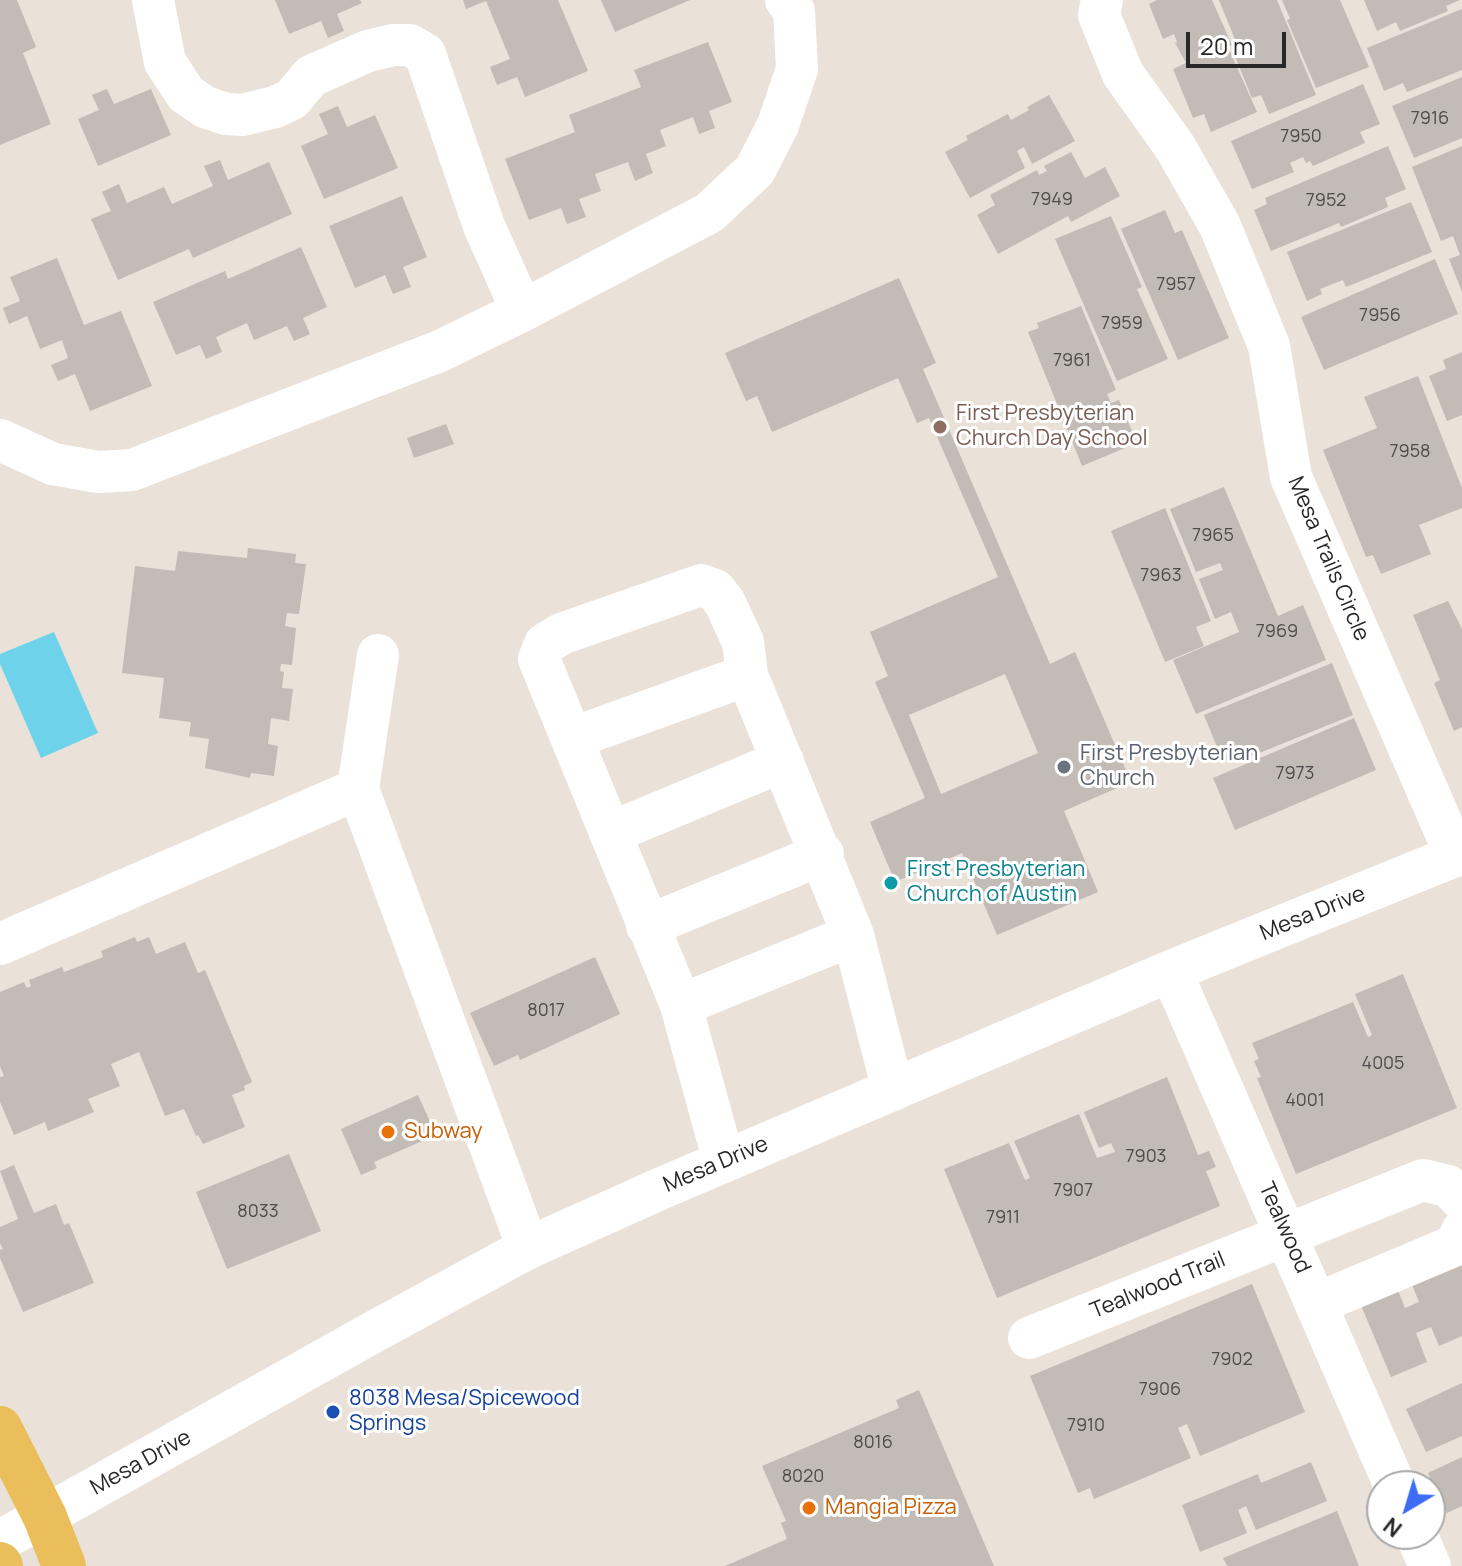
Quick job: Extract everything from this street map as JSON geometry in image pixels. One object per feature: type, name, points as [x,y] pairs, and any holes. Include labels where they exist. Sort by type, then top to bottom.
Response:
[{"type":"main road","points":[[0,1428],[45,1517],[64,1566]]},
{"type":"street","points":[[153,0],[165,62],[186,94],[205,107],[226,114],[242,115],[275,107],[292,99],[311,76],[368,51],[393,45],[410,45],[425,54],[484,226],[522,311]]},
{"type":"street","points":[[0,440],[53,464],[98,472],[132,470],[440,351],[709,213],[755,170],[778,125],[797,69],[794,11],[786,0]]},
{"type":"street","name":"Mesa Trails Circle","points":[[1102,0],[1099,15],[1123,74],[1175,147],[1220,226],[1269,346],[1291,477],[1459,854]]},
{"type":"street","points":[[724,1162],[681,1005],[539,659],[545,644],[561,634],[701,585],[715,590],[725,603],[743,642],[747,675],[823,854],[853,935],[893,1090]]},
{"type":"street","points":[[378,655],[358,789],[528,1248]]},
{"type":"street","points":[[573,738],[747,675]]},
{"type":"street","points":[[610,833],[783,761]]},
{"type":"street","points":[[0,944],[358,789]]},
{"type":"street","points":[[647,926],[823,854]]},
{"type":"street","name":"Mesa Drive","points":[[0,1541],[528,1248],[1171,971],[1459,854]]},
{"type":"street","points":[[681,1005],[853,935]]},
{"type":"street","name":"Tealwood","points":[[1171,971],[1388,1470]]},
{"type":"street","name":"Tealwood Trail","points":[[1029,1338],[1423,1180],[1448,1186],[1462,1200]]},
{"type":"street","points":[[1318,1303],[1456,1245],[1462,1231]]},
{"type":"water","points":[[54,632],[98,733],[41,758],[0,664],[0,654]]},
{"type":"building","points":[[0,0],[17,0],[36,47],[23,53],[51,124],[0,145]]},
{"type":"building","points":[[275,0],[360,0],[362,3],[337,14],[344,31],[328,38],[321,21],[289,34]]},
{"type":"building","points":[[463,0],[558,0],[588,71],[525,97],[517,77],[497,85],[490,67],[510,59],[486,1],[466,9]]},
{"type":"building","points":[[601,0],[690,0],[615,32]]},
{"type":"building","points":[[1157,0],[1212,0],[1232,45],[1228,47],[1257,112],[1211,132],[1204,114],[1193,118],[1173,69],[1186,63],[1175,43],[1174,34],[1163,39],[1149,4]]},
{"type":"building","points":[[1219,0],[1277,0],[1316,95],[1269,114],[1261,95],[1252,98],[1232,49],[1238,47]]},
{"type":"building","points":[[1282,0],[1340,0],[1369,67],[1316,88],[1287,20],[1290,19]]},
{"type":"building","points":[[1364,0],[1460,0],[1446,6],[1448,11],[1400,31],[1396,22],[1377,31]]},
{"type":"building","points":[[1462,9],[1462,70],[1407,92],[1403,83],[1384,91],[1367,48]]},
{"type":"building","points":[[708,42],[732,102],[709,111],[715,128],[699,134],[693,117],[660,130],[666,146],[646,154],[653,173],[635,181],[628,162],[595,174],[601,191],[579,199],[586,217],[567,224],[561,208],[529,220],[505,159],[575,132],[569,115],[641,87],[634,70]]},
{"type":"building","points":[[1462,77],[1462,138],[1414,158],[1392,106]]},
{"type":"building","points":[[1363,84],[1380,124],[1360,132],[1365,143],[1313,166],[1310,161],[1306,163],[1303,157],[1290,163],[1294,172],[1252,189],[1231,141]]},
{"type":"building","points":[[107,89],[114,104],[151,89],[171,135],[98,166],[78,119],[99,110],[92,95]]},
{"type":"building","points":[[1049,95],[1075,141],[1032,164],[1024,147],[1017,151],[1025,168],[970,198],[945,152],[968,140],[966,136],[1008,114],[1011,120]]},
{"type":"building","points":[[338,106],[347,127],[375,115],[398,168],[324,199],[301,146],[328,134],[319,114]]},
{"type":"building","points":[[1388,146],[1406,189],[1385,198],[1388,207],[1271,251],[1254,210],[1267,204],[1265,198]]},
{"type":"building","points":[[1462,146],[1462,292],[1449,259],[1460,255],[1453,236],[1441,241],[1412,167]]},
{"type":"building","points":[[1071,152],[1085,178],[1105,167],[1120,196],[1071,222],[1068,216],[998,254],[977,215],[995,205],[990,195],[1037,170],[1039,175],[1047,171],[1044,166]]},
{"type":"building","points":[[220,160],[228,180],[269,162],[292,214],[193,258],[189,249],[118,280],[91,219],[111,211],[102,192],[119,184],[127,203],[164,187],[172,204],[213,186],[204,166]]},
{"type":"building","points":[[402,196],[427,257],[403,267],[411,287],[393,294],[385,275],[355,288],[329,226]]},
{"type":"building","points":[[1411,202],[1432,252],[1346,287],[1343,280],[1320,289],[1322,294],[1307,301],[1287,252]]},
{"type":"building","points":[[1165,210],[1175,233],[1182,230],[1229,338],[1178,360],[1121,229]]},
{"type":"building","points":[[1111,216],[1142,287],[1137,289],[1168,359],[1117,381],[1055,239]]},
{"type":"building","points":[[301,247],[327,307],[303,318],[310,334],[294,341],[287,326],[254,340],[247,323],[216,337],[222,352],[206,359],[200,345],[176,355],[153,302],[225,271],[228,279]]},
{"type":"building","points":[[57,258],[84,325],[121,311],[152,386],[90,411],[75,374],[58,381],[51,365],[68,358],[62,340],[40,349],[27,316],[9,324],[3,308],[20,301],[10,277]]},
{"type":"building","points":[[1435,259],[1458,314],[1324,370],[1301,317]]},
{"type":"building","name":"First Presbyterian Church","points":[[899,278],[936,363],[923,369],[1050,664],[1075,652],[1131,782],[1064,811],[1098,892],[997,935],[962,853],[895,882],[870,822],[925,798],[875,682],[888,676],[870,632],[998,577],[929,418],[917,423],[898,378],[772,432],[757,396],[746,401],[725,353]],"holes":[[[1005,674],[1038,753],[941,794],[909,715]]]},
{"type":"building","points":[[1081,306],[1116,390],[1107,394],[1111,403],[1119,400],[1137,443],[1082,466],[1028,332],[1039,328],[1037,323]]},
{"type":"building","points":[[1462,352],[1462,415],[1447,421],[1429,376],[1446,369],[1443,360]]},
{"type":"building","points":[[1418,376],[1462,488],[1462,508],[1419,525],[1431,554],[1381,574],[1373,555],[1366,557],[1323,450],[1377,428],[1364,397]]},
{"type":"building","points":[[446,424],[454,444],[414,458],[407,438]]},
{"type":"building","points":[[1224,487],[1278,616],[1303,605],[1326,660],[1196,714],[1173,660],[1239,632],[1231,612],[1215,619],[1199,579],[1223,570],[1220,563],[1196,572],[1170,509]]},
{"type":"building","points":[[1165,508],[1211,621],[1196,627],[1204,646],[1165,662],[1111,531]]},
{"type":"building","points":[[248,548],[296,554],[295,563],[306,564],[299,614],[287,613],[285,626],[296,628],[292,665],[281,664],[280,671],[284,672],[282,688],[293,689],[289,721],[271,718],[268,744],[278,746],[274,776],[251,773],[250,778],[205,768],[209,739],[189,736],[191,722],[159,718],[164,678],[122,673],[135,566],[175,571],[178,551],[247,558]]},
{"type":"building","points":[[1448,601],[1462,629],[1462,727],[1454,731],[1434,683],[1440,680],[1413,615]]},
{"type":"building","points":[[1332,663],[1353,715],[1247,758],[1245,753],[1223,762],[1204,715]]},
{"type":"building","points":[[1354,718],[1376,770],[1235,830],[1213,778]]},
{"type":"building","points":[[135,937],[137,942],[149,937],[156,954],[185,942],[198,973],[205,970],[252,1082],[244,1086],[245,1090],[232,1095],[245,1127],[203,1144],[184,1109],[165,1116],[139,1052],[111,1064],[120,1086],[88,1099],[94,1112],[48,1131],[45,1122],[14,1135],[0,1102],[0,1077],[4,1076],[0,1066],[0,992],[24,982],[27,988],[31,986],[29,980],[62,967],[64,972],[103,957],[101,951]]},
{"type":"building","points":[[595,957],[620,1014],[520,1060],[518,1055],[494,1066],[470,1013]]},
{"type":"building","points":[[1403,974],[1457,1108],[1296,1174],[1257,1078],[1261,1077],[1254,1061],[1259,1059],[1252,1043],[1353,1002],[1368,1037],[1372,1035],[1355,994]]},
{"type":"building","points":[[1167,1077],[1198,1155],[1209,1151],[1216,1167],[1206,1171],[1220,1206],[997,1298],[944,1169],[1009,1143],[1025,1180],[1030,1178],[1014,1141],[1079,1114],[1097,1158],[1115,1152],[1111,1143],[1099,1148],[1084,1112]]},
{"type":"building","name":"Subway","points":[[418,1095],[436,1135],[374,1162],[377,1168],[361,1175],[341,1129]]},
{"type":"building","points":[[289,1154],[321,1231],[227,1269],[196,1192]]},
{"type":"building","points":[[14,1165],[34,1213],[56,1204],[64,1225],[69,1223],[94,1283],[23,1312],[0,1258],[0,1250],[3,1249],[0,1227],[18,1219],[0,1171]]},
{"type":"building","points":[[1462,1249],[1462,1336],[1439,1346],[1431,1327],[1416,1333],[1427,1362],[1391,1377],[1358,1298],[1395,1283],[1405,1308],[1419,1302],[1407,1272]]},
{"type":"building","points":[[1252,1284],[1305,1412],[1200,1456],[1187,1424],[1178,1428],[1191,1458],[1094,1499],[1090,1488],[1078,1493],[1030,1376]]},
{"type":"building","points":[[1462,1383],[1462,1436],[1426,1452],[1406,1409]]},
{"type":"building","points":[[919,1390],[994,1566],[725,1566],[787,1539],[781,1523],[786,1521],[762,1466],[899,1408],[896,1400]]},
{"type":"building","points":[[1462,1457],[1462,1506],[1447,1513],[1446,1470],[1434,1470]]},
{"type":"building","points":[[1311,1462],[1327,1501],[1256,1530],[1246,1506],[1238,1510],[1247,1533],[1200,1552],[1182,1505],[1258,1474],[1261,1483]]},
{"type":"building","points":[[1337,1511],[1359,1566],[1227,1566],[1223,1558]]},
{"type":"place","name":"First Presbyterian Church Day School","points":[[940,427]]},
{"type":"place","name":"First Presbyterian Church","points":[[1064,767]]},
{"type":"place","name":"First Presbyterian Church of Austin","points":[[891,883]]},
{"type":"place","name":"Subway","points":[[388,1132]]},
{"type":"place","name":"8038 Mesa/Spicewood Springs","points":[[333,1412]]},
{"type":"place","name":"Mangia Pizza","points":[[809,1508]]}]
